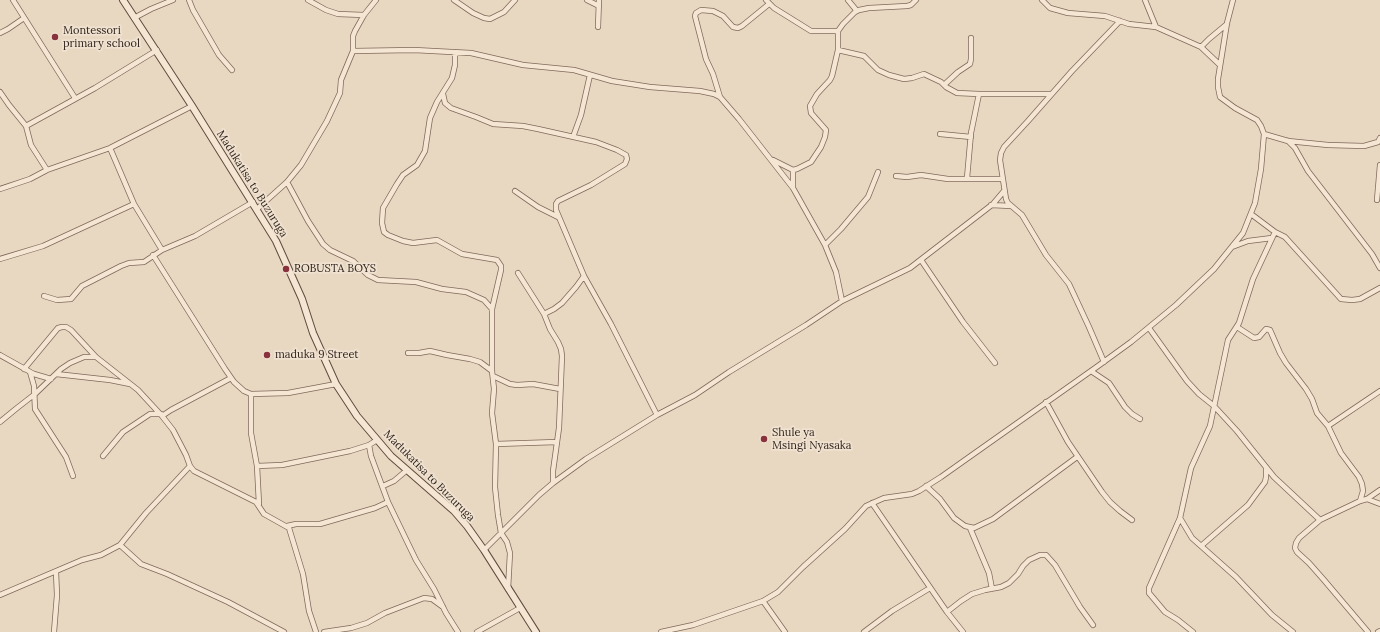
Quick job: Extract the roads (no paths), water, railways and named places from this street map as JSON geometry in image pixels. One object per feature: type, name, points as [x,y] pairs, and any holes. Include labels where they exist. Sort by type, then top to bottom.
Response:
[{"type":"main road","name":"Madukatisa to Buzuruga","points":[[123,0],[157,50],[276,241],[302,299],[313,333],[336,384],[357,416],[377,440],[407,470],[454,511],[484,550],[536,632]]},
{"type":"street","points":[[13,0],[75,98]]},
{"type":"street","points":[[134,18],[151,8],[173,0]]},
{"type":"street","points":[[189,0],[193,10],[219,55],[232,70]]},
{"type":"street","points":[[308,0],[326,10],[338,14],[364,15]]},
{"type":"street","points":[[257,209],[287,182],[301,165],[334,109],[340,93],[341,80],[353,51],[354,36],[364,15],[376,0]]},
{"type":"street","points":[[454,0],[473,14],[490,19],[504,12],[515,0]]},
{"type":"street","points":[[587,0],[599,6]]},
{"type":"street","points":[[598,27],[599,0]]},
{"type":"street","points":[[848,0],[857,11]]},
{"type":"street","points":[[771,159],[793,170],[797,170],[811,162],[821,147],[825,138],[826,130],[811,113],[810,106],[817,94],[830,80],[838,50],[838,31],[850,17],[857,11],[869,8],[907,6],[914,3],[916,0]]},
{"type":"street","points":[[1042,0],[1050,8],[1068,13],[1105,16],[1129,24],[1156,27],[1201,47],[1220,65]]},
{"type":"street","points":[[1145,0],[1156,27]]},
{"type":"street","points":[[661,632],[693,625],[763,601],[778,592],[845,529],[863,509],[872,503],[888,497],[912,494],[926,486],[1104,362],[1149,328],[1196,287],[1214,269],[1243,233],[1256,203],[1264,134],[1262,126],[1257,120],[1235,108],[1220,97],[1218,79],[1227,24],[1233,0]]},
{"type":"street","points":[[838,31],[811,30],[803,27],[767,2],[738,28],[733,27],[723,16],[713,11],[701,10],[696,13],[696,19],[706,59],[713,74],[720,97],[793,188],[824,245],[836,272],[842,302]]},
{"type":"street","points":[[0,33],[24,18]]},
{"type":"street","points":[[1104,362],[1069,284],[1046,255],[1022,215],[1011,206],[1006,199],[1000,153],[1051,94],[1120,20]]},
{"type":"street","points":[[1201,47],[1227,24]]},
{"type":"street","points":[[944,85],[958,72],[970,64],[970,38]]},
{"type":"street","points":[[26,126],[75,98],[96,88],[157,50]]},
{"type":"street","points":[[353,51],[414,50],[471,53],[523,65],[574,70],[612,81],[650,87],[700,91],[720,97]]},
{"type":"street","points":[[838,50],[864,56],[878,70],[888,76],[904,79],[924,74],[941,82],[957,93],[1051,94]]},
{"type":"street","points":[[455,52],[454,72],[430,118],[425,151],[417,165],[403,176],[397,184],[383,208],[382,223],[384,232],[403,241],[413,243],[437,240],[462,254],[497,260],[501,266],[492,309],[492,373],[494,389],[492,421],[496,444],[495,487],[501,532],[507,542],[510,553],[508,589]]},
{"type":"street","points":[[574,138],[582,115],[590,75]]},
{"type":"street","points":[[0,92],[26,126],[32,145],[47,170]]},
{"type":"street","points":[[443,94],[445,103],[451,108],[492,124],[523,126],[596,142],[626,155],[627,159],[625,164],[591,185],[558,201],[556,204],[556,210],[584,276],[611,324],[657,415]]},
{"type":"street","points":[[967,178],[974,115],[979,94]]},
{"type":"street","points":[[0,189],[30,179],[47,170],[110,148],[192,106]]},
{"type":"street","points":[[940,134],[971,137]]},
{"type":"street","points":[[1264,134],[1288,141],[1328,145],[1364,146],[1378,142],[1380,138]]},
{"type":"street","points":[[1288,141],[1295,148],[1313,178],[1372,254],[1380,268]]},
{"type":"street","points":[[110,148],[134,204],[162,250]]},
{"type":"street","points":[[1377,200],[1380,165]]},
{"type":"street","points":[[793,170],[793,188]]},
{"type":"street","points":[[824,245],[841,229],[868,197],[878,172]]},
{"type":"street","points":[[896,176],[907,177],[921,175],[937,178],[1004,179]]},
{"type":"street","points":[[287,182],[308,221],[324,244],[330,250],[353,261],[368,275],[378,280],[416,282],[442,289],[466,292],[484,300],[492,309]]},
{"type":"street","points":[[515,191],[538,207],[558,217]]},
{"type":"street","points":[[484,550],[539,495],[591,455],[657,415],[695,395],[729,372],[842,302],[910,268],[991,205],[1004,191]]},
{"type":"street","points":[[44,296],[57,300],[71,299],[82,286],[121,266],[129,263],[144,262],[162,250],[195,236],[253,202]]},
{"type":"street","points":[[0,259],[43,246],[134,204]]},
{"type":"street","points":[[991,205],[1011,206]]},
{"type":"street","points":[[1251,214],[1275,232],[1285,237],[1341,299],[1360,299],[1380,288]]},
{"type":"street","points":[[1193,632],[1165,612],[1149,593],[1150,584],[1180,518],[1191,468],[1210,426],[1225,349],[1231,334],[1237,326],[1256,270],[1275,232]]},
{"type":"street","points":[[1232,247],[1248,242],[1272,238]]},
{"type":"street","points":[[153,255],[231,378],[240,388],[251,394],[288,393],[336,384]]},
{"type":"street","points":[[921,260],[963,322],[995,363]]},
{"type":"street","points":[[518,273],[544,314],[561,349],[559,428],[553,471],[553,483]]},
{"type":"street","points":[[544,314],[562,303],[584,276]]},
{"type":"street","points":[[1237,326],[1254,338],[1258,337],[1266,329],[1270,330],[1286,364],[1306,389],[1312,399],[1317,413],[1328,426],[1341,453],[1359,477],[1363,491],[1360,501]]},
{"type":"street","points":[[24,369],[58,328],[66,327],[71,330],[96,356],[132,385],[162,415],[180,442],[190,466],[194,471],[258,504]]},
{"type":"street","points":[[1149,328],[1187,381],[1199,394],[1214,406],[1237,431],[1274,477],[1320,520]]},
{"type":"street","points":[[408,352],[419,353],[430,351],[470,359],[480,362],[492,373],[510,384],[537,385],[560,389]]},
{"type":"street","points":[[0,355],[30,372],[51,379]]},
{"type":"street","points":[[0,422],[35,394],[56,374],[77,359],[96,356]]},
{"type":"street","points":[[1091,371],[1110,383],[1125,407],[1140,419]]},
{"type":"street","points":[[30,372],[34,381],[34,404],[37,412],[66,457],[73,476]]},
{"type":"street","points":[[56,374],[110,380],[132,385]]},
{"type":"street","points":[[103,456],[123,432],[150,414],[162,415],[231,378]]},
{"type":"street","points":[[1328,426],[1380,391]]},
{"type":"street","points":[[251,394],[251,433],[257,466],[258,504],[264,514],[290,529],[303,574],[309,611],[316,632]]},
{"type":"street","points":[[1046,402],[1077,457],[1086,467],[1110,502],[1132,520]]},
{"type":"street","points":[[257,466],[282,465],[350,451],[369,445],[377,440]]},
{"type":"street","points":[[496,444],[557,442]]},
{"type":"street","points":[[369,445],[371,456],[388,502],[416,560],[458,632]]},
{"type":"street","points":[[926,486],[937,496],[954,518],[965,526],[974,528],[992,519],[1077,457]]},
{"type":"street","points":[[0,595],[82,560],[101,555],[120,545],[146,513],[190,466]]},
{"type":"street","points":[[1201,546],[1248,505],[1265,482],[1266,467]]},
{"type":"street","points":[[383,486],[394,481],[407,470]]},
{"type":"street","points":[[1368,632],[1295,548],[1299,538],[1320,520],[1367,499],[1380,490]]},
{"type":"street","points":[[1367,499],[1380,504]]},
{"type":"street","points":[[287,526],[296,524],[320,524],[375,508],[388,502]]},
{"type":"street","points":[[872,503],[930,588],[963,632]]},
{"type":"street","points":[[1180,518],[1192,538],[1236,577],[1272,615],[1293,632]]},
{"type":"street","points":[[970,528],[989,573],[992,589]]},
{"type":"street","points":[[120,545],[141,564],[167,574],[228,602],[284,632]]},
{"type":"street","points":[[947,612],[972,594],[1009,583],[1029,560],[1040,555],[1046,556],[1055,565],[1080,607],[1093,625]]},
{"type":"street","points":[[54,632],[57,595],[56,572]]},
{"type":"street","points":[[864,632],[892,611],[930,588]]},
{"type":"street","points":[[324,632],[351,628],[367,623],[385,613],[424,598],[432,599],[443,607]]},
{"type":"street","points":[[763,601],[785,632]]},
{"type":"street","points":[[477,632],[520,608]]},
{"type":"place","name":"Montessori primary school","points":[[55,37]]},
{"type":"place","name":"ROBUSTA BOYS","points":[[286,269]]},
{"type":"place","name":"maduka 9 Street","points":[[267,355]]},
{"type":"place","name":"Shule ya Msingi Nyasaka","points":[[764,439]]}]
